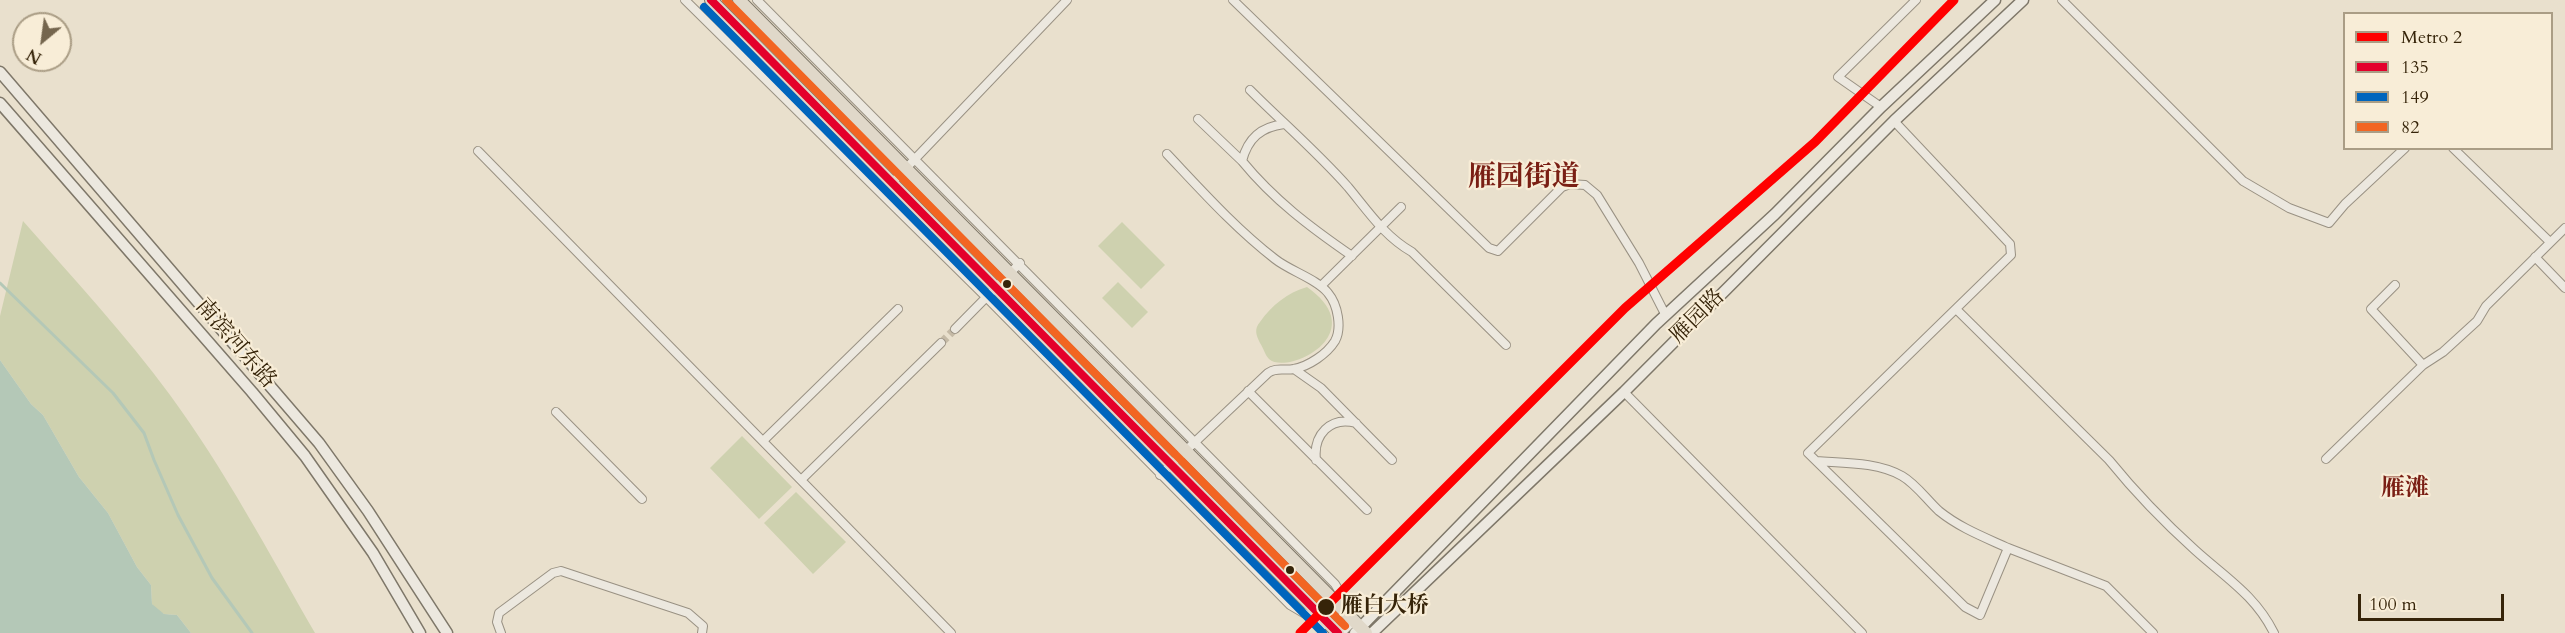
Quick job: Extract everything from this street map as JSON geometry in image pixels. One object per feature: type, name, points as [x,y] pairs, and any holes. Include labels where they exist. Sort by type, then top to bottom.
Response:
[{"type":"main road","points":[[711,0],[1339,633]]},
{"type":"main road","points":[[739,0],[1361,629]]},
{"type":"main road","name":"雁园路","points":[[1361,629],[1665,314],[1775,214],[1881,107],[1995,0]]},
{"type":"main road","name":"雁园路","points":[[1339,633],[1361,629],[1624,392],[1894,121],[2023,0]]},
{"type":"main road","name":"南滨河东路","points":[[0,72],[319,443],[368,511],[447,633]]},
{"type":"main road","points":[[0,103],[20,94]]},
{"type":"main road","name":"南滨河东路","points":[[0,103],[305,456],[368,545],[420,633]]},
{"type":"main road","points":[[1881,107],[1894,121]]},
{"type":"street","points":[[685,0],[987,298],[1290,605],[1339,633]]},
{"type":"street","points":[[757,0],[1335,584],[1361,629]]},
{"type":"street","points":[[892,183],[1067,0]]},
{"type":"street","points":[[1233,0],[1489,248],[1498,251],[1562,187],[1578,183],[1592,189],[1639,263],[1665,314]]},
{"type":"street","points":[[1881,107],[1838,76],[1916,0]]},
{"type":"street","points":[[2062,0],[2243,181],[2289,208],[2329,223],[2345,204],[2403,150]]},
{"type":"street","points":[[1250,90],[1348,188],[1380,228],[1400,246],[1412,252],[1506,345]]},
{"type":"street","points":[[1198,119],[1242,161],[1265,189],[1316,231],[1352,256]]},
{"type":"street","points":[[1894,121],[2010,244],[2011,255],[1870,390],[1808,453],[1965,607],[1980,615],[2008,548]]},
{"type":"street","points":[[1242,161],[1251,139],[1260,131],[1284,124]]},
{"type":"street","points":[[2455,150],[2550,242]]},
{"type":"street","points":[[478,151],[951,633]]},
{"type":"street","points":[[1160,475],[1170,463],[1274,369],[1294,369],[1312,362],[1328,349],[1338,333],[1339,324],[1334,304],[1321,286],[1277,261],[1239,230],[1167,154]]},
{"type":"street","points":[[1321,286],[1401,207]]},
{"type":"street","points":[[2326,459],[2423,365],[2444,352],[2477,321],[2486,306],[2565,228]]},
{"type":"street","points":[[2535,257],[2565,288]]},
{"type":"street","points":[[955,329],[1020,264]]},
{"type":"street","points":[[2395,285],[2371,309],[2423,365]]},
{"type":"street","points":[[763,441],[898,309]]},
{"type":"street","points":[[1956,309],[2109,460],[2194,549],[2238,586],[2263,611],[2274,633]]},
{"type":"street","points":[[801,480],[941,343]]},
{"type":"street","points":[[1294,369],[1321,388],[1392,460]]},
{"type":"street","points":[[1248,391],[1367,510]]},
{"type":"street","points":[[1624,392],[1862,633]]},
{"type":"street","points":[[556,412],[642,499]]},
{"type":"street","points":[[1316,460],[1317,440],[1322,432],[1339,422],[1359,424]]},
{"type":"street","points":[[1817,461],[1852,463],[1885,470],[1903,477],[1960,526],[2008,548],[2106,586],[2153,633]]},
{"type":"street","points":[[501,633],[497,622],[499,613],[553,573],[561,571],[688,613],[703,627],[702,633]]},
{"type":"shaded area","points":[[23,221],[117,328],[190,423],[228,482],[315,633],[191,633],[177,615],[164,614],[156,610],[152,604],[151,585],[137,567],[108,513],[79,477],[43,415],[31,404],[0,360],[0,316]]},
{"type":"shaded area","points":[[1122,222],[1165,265],[1141,289],[1098,246]]},
{"type":"shaded area","points":[[1118,282],[1148,312],[1132,328],[1102,298]]},
{"type":"shaded area","points":[[1307,287],[1325,304],[1332,320],[1329,335],[1320,347],[1292,362],[1279,363],[1269,359],[1257,337],[1258,325],[1280,300]]},
{"type":"shaded area","points":[[0,360],[31,404],[43,415],[79,477],[108,513],[137,567],[151,585],[152,604],[164,614],[177,615],[191,633],[0,633]]},
{"type":"shaded area","points":[[742,436],[792,487],[759,519],[710,468]]},
{"type":"shaded area","points":[[796,492],[846,542],[813,574],[764,523]]},
{"type":"waterway","points":[[0,283],[113,393],[144,433],[178,515],[212,578],[252,633]]},
{"type":"tunnel","points":[[941,343],[955,329]]},
{"type":"metro line","name":"2","points":[[1300,633],[1625,308],[1815,142],[1954,0]]},
{"type":"transit line","name":"135","points":[[711,0],[1338,633]]},
{"type":"transit line","name":"82","points":[[726,0],[1345,626]]},
{"type":"transit line","name":"149","points":[[704,7],[1323,633]]},
{"type":"place","name":"雁白大桥","points":[[1326,607]]},
{"type":"district","name":"雁园街道","points":[[1524,179]]},
{"type":"district","name":"雁滩","points":[[2405,489]]}]
